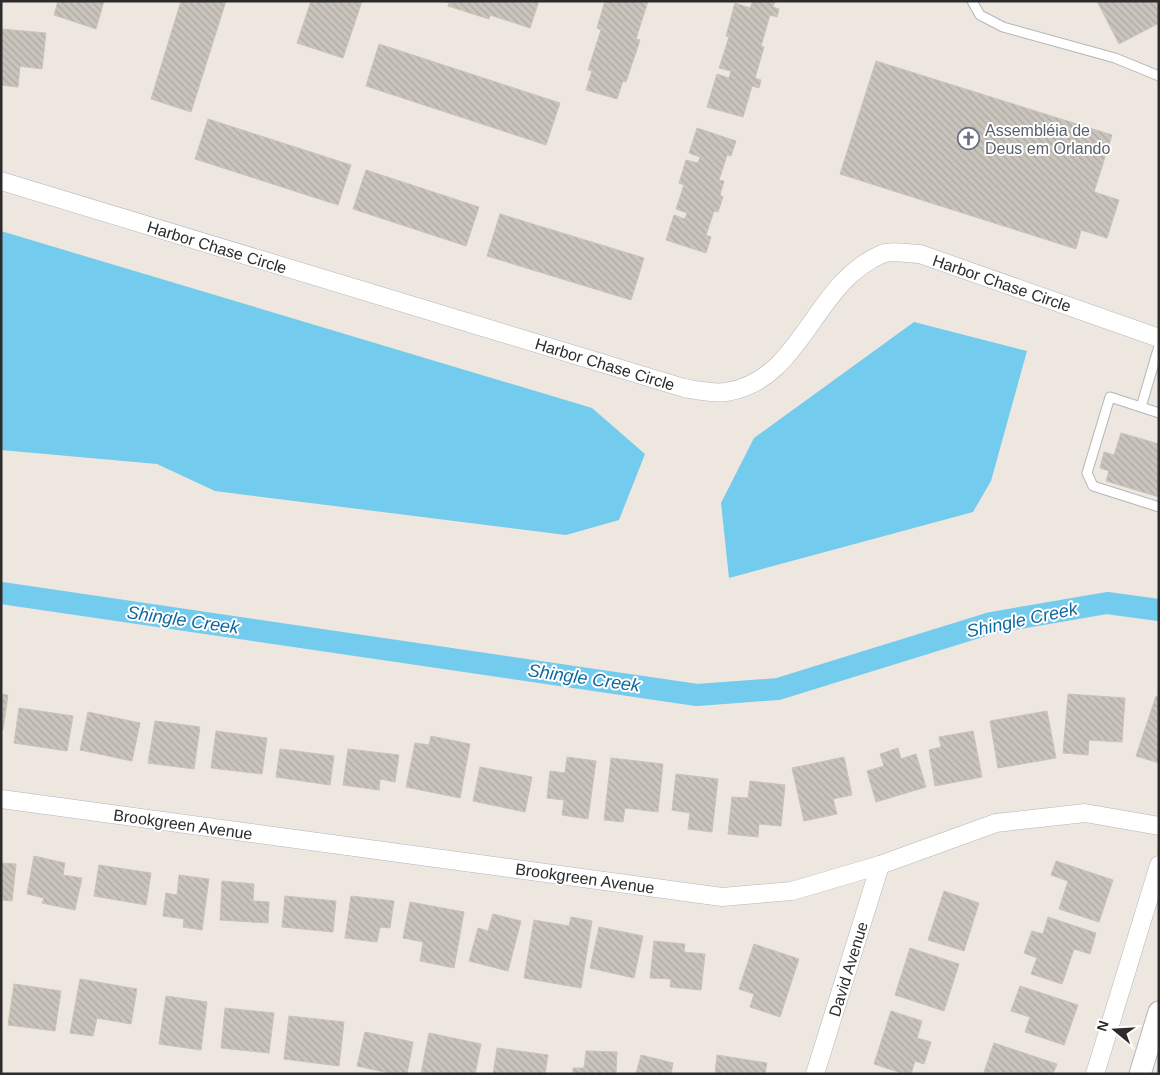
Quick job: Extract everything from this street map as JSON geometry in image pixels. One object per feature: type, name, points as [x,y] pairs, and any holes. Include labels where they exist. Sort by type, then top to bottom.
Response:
[{"type":"street","name":"Harbor Chase Circle","points":[[1,181],[684,388],[725,393],[760,382],[796,348],[820,307],[848,276],[884,253],[920,254],[1159,338]]},
{"type":"street","name":"Brookgreen Avenue","points":[[1,799],[722,897],[792,891],[880,865],[996,823],[1085,812],[1159,826]]},
{"type":"street","name":"David Avenue","points":[[815,1074],[880,865]]},
{"type":"street","points":[[1094,1074],[1159,865]]},
{"type":"street","points":[[1140,1074],[1159,1012]]},
{"type":"lane","points":[[972,1],[980,15],[1003,27],[1115,58],[1159,76]]},
{"type":"lane","points":[[1140,407],[1159,346]]},
{"type":"lane","points":[[1159,413],[1110,397],[1086,474],[1093,486],[1159,507]]},
{"type":"water","points":[[1,231],[592,408],[645,454],[619,520],[566,535],[215,491],[157,464],[1,450]]},
{"type":"water","points":[[914,322],[1027,351],[991,481],[973,512],[729,578],[721,503],[754,438]]},
{"type":"building","points":[[58,1],[104,1],[96,29],[54,15]]},
{"type":"building","points":[[181,1],[226,1],[191,112],[151,99]]},
{"type":"building","points":[[311,1],[362,1],[343,58],[297,43]]},
{"type":"building","points":[[443,1],[539,1],[530,28],[490,15],[489,19],[448,6],[449,3]]},
{"type":"building","points":[[605,1],[648,1],[636,39],[640,40],[626,82],[623,81],[617,99],[586,90],[592,71],[588,70],[601,30],[597,28]]},
{"type":"building","points":[[753,1],[775,1],[773,7],[779,9],[777,17],[770,15],[761,46],[764,47],[755,78],[761,80],[759,88],[752,86],[743,117],[707,107],[717,74],[729,78],[731,71],[719,68],[729,37],[726,36],[735,3],[750,8]]},
{"type":"building","points":[[1097,1],[1159,1],[1159,23],[1119,44]]},
{"type":"building","points":[[1,29],[46,33],[42,69],[20,66],[18,87],[1,85]]},
{"type":"building","points":[[379,44],[560,103],[546,145],[366,86]]},
{"type":"building","points":[[876,61],[1112,135],[1094,192],[1119,200],[1107,238],[1081,230],[1076,249],[840,174]]},
{"type":"building","points":[[208,119],[351,165],[338,205],[195,159]]},
{"type":"building","points":[[697,128],[736,141],[731,156],[727,155],[719,180],[724,181],[720,195],[723,197],[718,212],[714,211],[706,235],[711,237],[706,253],[666,240],[674,215],[685,219],[687,213],[676,209],[684,185],[679,183],[686,160],[698,163],[700,157],[689,153]]},
{"type":"building","points":[[366,170],[479,207],[466,246],[353,209]]},
{"type":"building","points":[[500,214],[644,258],[631,300],[487,256]]},
{"type":"building","points":[[1121,433],[1159,444],[1159,497],[1106,481],[1109,471],[1100,468],[1104,452],[1114,455]]},
{"type":"building","points":[[1,694],[8,695],[3,730],[1,730]]},
{"type":"building","points":[[1068,694],[1125,698],[1122,742],[1089,740],[1088,755],[1063,753]]},
{"type":"building","points":[[1156,696],[1159,697],[1159,763],[1136,756]]},
{"type":"building","points":[[19,708],[73,716],[67,751],[14,743]]},
{"type":"building","points":[[1047,711],[1056,758],[998,768],[990,721]]},
{"type":"building","points":[[88,712],[140,723],[132,761],[80,750]]},
{"type":"building","points":[[155,721],[200,727],[194,769],[148,763]]},
{"type":"building","points":[[216,731],[267,738],[262,774],[211,768]]},
{"type":"building","points":[[973,731],[982,777],[935,786],[929,750],[941,747],[939,737]]},
{"type":"building","points":[[431,736],[470,744],[460,798],[406,787],[415,743],[429,745]]},
{"type":"building","points":[[898,748],[901,759],[916,754],[926,787],[876,802],[867,771],[884,766],[880,754]]},
{"type":"building","points":[[280,749],[334,756],[330,785],[276,777]]},
{"type":"building","points":[[348,749],[399,755],[395,782],[380,779],[379,790],[343,785]]},
{"type":"building","points":[[567,757],[596,761],[588,819],[562,815],[564,800],[547,798],[550,771],[565,773]]},
{"type":"building","points":[[844,757],[852,795],[833,799],[837,814],[804,821],[792,768]]},
{"type":"building","points":[[611,758],[663,764],[658,812],[625,808],[623,822],[604,820]]},
{"type":"building","points":[[480,767],[532,777],[525,812],[473,801]]},
{"type":"building","points":[[676,774],[718,779],[712,832],[688,829],[690,813],[672,810]]},
{"type":"building","points":[[750,781],[785,785],[781,826],[759,824],[758,837],[728,834],[732,797],[748,798]]},
{"type":"building","points":[[34,856],[65,863],[63,875],[82,878],[75,910],[42,903],[44,898],[27,894]]},
{"type":"building","points":[[1056,861],[1113,880],[1099,922],[1059,909],[1068,881],[1051,875]]},
{"type":"building","points":[[1,863],[16,864],[12,901],[1,900]]},
{"type":"building","points":[[99,865],[151,873],[146,905],[94,896]]},
{"type":"building","points":[[179,875],[209,879],[202,930],[183,927],[184,919],[163,916],[166,893],[177,895]]},
{"type":"building","points":[[222,881],[254,884],[253,901],[269,902],[268,923],[220,920]]},
{"type":"building","points":[[944,891],[979,903],[964,951],[928,940]]},
{"type":"building","points":[[285,896],[336,901],[333,932],[282,927]]},
{"type":"building","points":[[351,896],[394,901],[390,928],[380,927],[377,942],[345,938]]},
{"type":"building","points":[[410,902],[464,912],[454,968],[420,961],[423,942],[403,938]]},
{"type":"building","points":[[493,914],[521,921],[508,971],[469,961],[478,928],[488,931]]},
{"type":"building","points":[[571,917],[592,921],[581,988],[524,978],[534,920],[569,926]]},
{"type":"building","points":[[1048,917],[1096,933],[1090,954],[1074,949],[1062,984],[1031,974],[1037,958],[1024,953],[1032,931],[1043,934]]},
{"type":"building","points":[[599,927],[643,936],[634,978],[590,968]]},
{"type":"building","points":[[654,941],[685,944],[684,952],[705,954],[701,990],[670,987],[671,979],[650,978]]},
{"type":"building","points":[[754,944],[799,959],[780,1017],[750,1007],[754,994],[739,989]]},
{"type":"building","points":[[910,948],[959,964],[944,1011],[895,995]]},
{"type":"building","points":[[80,979],[137,989],[131,1024],[97,1018],[93,1036],[70,1033]]},
{"type":"building","points":[[14,984],[61,991],[55,1031],[8,1025]]},
{"type":"building","points":[[1020,986],[1078,1005],[1064,1045],[1025,1032],[1030,1017],[1011,1011]]},
{"type":"building","points":[[166,996],[207,1002],[201,1050],[159,1044]]},
{"type":"building","points":[[225,1008],[274,1013],[269,1053],[221,1048]]},
{"type":"building","points":[[891,1011],[922,1021],[917,1038],[931,1042],[924,1064],[915,1061],[911,1074],[904,1074],[874,1064]]},
{"type":"building","points":[[289,1016],[344,1022],[339,1066],[284,1059]]},
{"type":"building","points":[[365,1032],[413,1042],[407,1074],[393,1074],[357,1066]]},
{"type":"building","points":[[429,1033],[481,1044],[475,1074],[421,1073]]},
{"type":"building","points":[[994,1043],[1057,1064],[1053,1074],[984,1072]]},
{"type":"building","points":[[497,1048],[548,1055],[545,1074],[493,1074]]},
{"type":"building","points":[[586,1051],[617,1052],[616,1074],[573,1074],[573,1068],[584,1068]]},
{"type":"building","points":[[641,1055],[673,1063],[671,1074],[636,1074]]},
{"type":"building","points":[[717,1055],[767,1063],[765,1074],[715,1074]]},
{"type":"waterway","name":"Shingle Creek","points":[[1,593],[697,695],[778,689],[991,623],[1107,603],[1159,610]]},
{"type":"place","name":"Assembléia de Deus em Orlando","points":[[969,139]]}]
